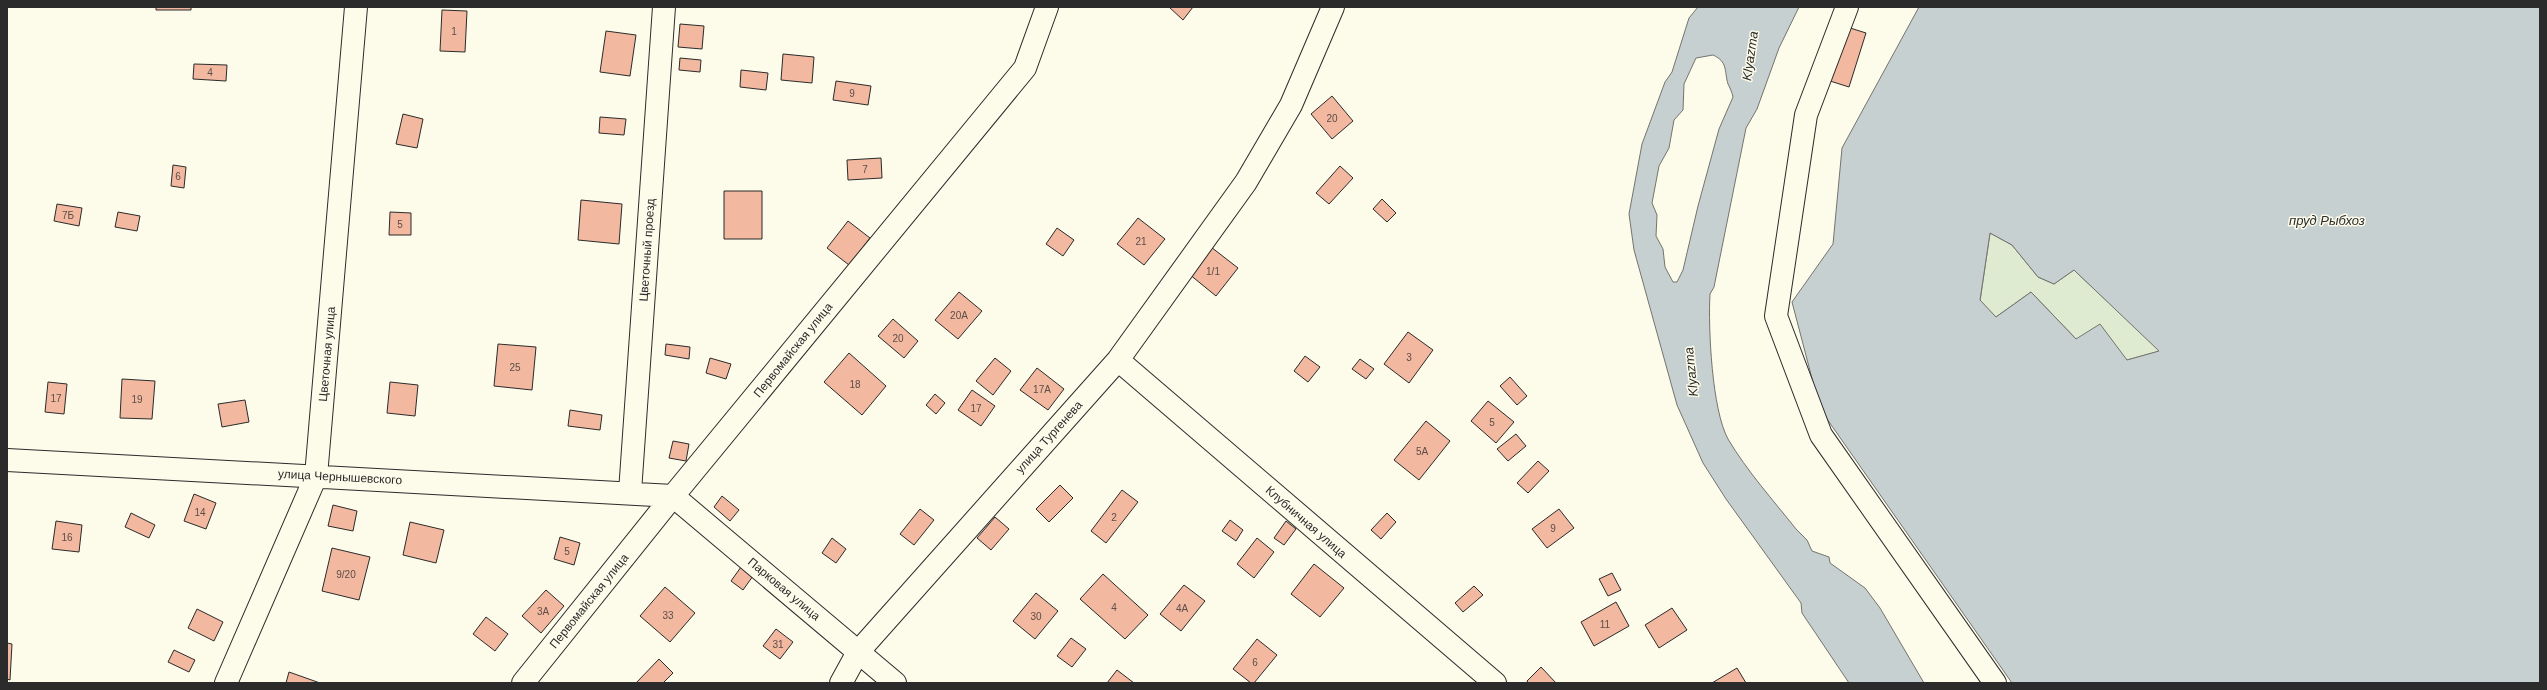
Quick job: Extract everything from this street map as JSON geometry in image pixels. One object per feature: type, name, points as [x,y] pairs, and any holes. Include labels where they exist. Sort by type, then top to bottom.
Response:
[{"type":"street","name":"Цветочная улица","points":[[226,683],[316,476],[356,7]]},
{"type":"street","name":"Цветочный проезд","points":[[630,492],[664,7]]},
{"type":"street","name":"Первомайская улица","points":[[523,683],[673,496],[1025,68],[1047,7]]},
{"type":"street","name":"улица Тургенева","points":[[842,683],[858,652],[1118,360],[1246,182],[1291,105],[1333,7]]},
{"type":"street","points":[[1847,7],[1806,115],[1776,316],[1820,435],[1995,683]]},
{"type":"street","name":"Клубничная улица","points":[[1118,360],[1495,683]]},
{"type":"street","name":"улица Чернышевского","points":[[7,460],[630,492],[673,496]]},
{"type":"street","name":"Парковая улица","points":[[673,496],[895,683]]},
{"type":"green space","points":[[1990,233],[2012,245],[2038,277],[2054,284],[2074,270],[2160,351],[2127,360],[2076,339],[2031,292],[1996,317],[1980,301]]},
{"type":"water","name":"Klyazma","points":[[1698,7],[1799,7],[1779,48],[1757,109],[1746,128],[1714,287],[1710,294],[1712,368],[1718,409],[1728,439],[1752,474],[1796,529],[1807,540],[1812,551],[1829,557],[1830,563],[1865,588],[1880,608],[1924,683],[1849,683],[1802,613],[1801,603],[1726,499],[1703,463],[1677,405],[1634,250],[1629,214],[1642,144],[1665,82],[1672,72],[1689,18]],"holes":[[[1713,55],[1718,58],[1725,67],[1728,84],[1733,97],[1719,129],[1698,206],[1683,270],[1677,282],[1673,282],[1665,267],[1663,249],[1656,236],[1657,215],[1652,203],[1659,166],[1669,148],[1674,120],[1683,110],[1684,84],[1696,58]]]},
{"type":"water","name":"пруд Рыбхоз","points":[[1919,7],[2540,7],[2540,683],[2012,683],[1820,409],[1792,302],[1833,244],[1842,148]],"holes":[[[1990,233],[2012,245],[2038,277],[2054,284],[2074,270],[2159,351],[2127,360],[2100,324],[2076,339],[2031,292],[1996,317],[1980,300]]]},
{"type":"building","points":[[156,7],[191,7],[191,10],[156,10]]},
{"type":"building","points":[[1169,7],[1193,7],[1183,20]]},
{"type":"building","points":[[442,10],[467,11],[465,52],[440,51]]},
{"type":"building","points":[[680,24],[704,26],[702,49],[678,47]]},
{"type":"building","points":[[1847,27],[1866,33],[1849,87],[1830,81]]},
{"type":"building","points":[[606,31],[636,35],[630,76],[600,72]]},
{"type":"building","points":[[783,54],[814,57],[812,83],[781,80]]},
{"type":"building","points":[[680,58],[701,60],[700,72],[679,70]]},
{"type":"building","points":[[194,64],[227,65],[226,81],[193,79]]},
{"type":"building","points":[[741,70],[768,73],[766,90],[740,87]]},
{"type":"building","points":[[836,81],[871,86],[868,105],[833,100]]},
{"type":"building","points":[[1332,96],[1353,121],[1332,139],[1311,114]]},
{"type":"building","points":[[403,114],[423,119],[417,148],[396,144]]},
{"type":"building","points":[[600,117],[626,119],[624,135],[599,133]]},
{"type":"building","points":[[881,158],[882,178],[848,180],[847,160]]},
{"type":"building","points":[[173,165],[186,167],[184,188],[171,186]]},
{"type":"building","points":[[1340,166],[1353,178],[1329,204],[1316,193]]},
{"type":"building","points":[[724,191],[762,191],[762,239],[724,239]]},
{"type":"building","points":[[1382,199],[1396,213],[1387,222],[1373,209]]},
{"type":"building","points":[[581,200],[622,204],[619,244],[578,240]]},
{"type":"building","points":[[57,204],[82,208],[79,226],[54,221]]},
{"type":"building","points":[[118,212],[140,216],[137,231],[115,227]]},
{"type":"building","points":[[390,212],[411,213],[411,235],[389,235]]},
{"type":"building","points":[[1138,218],[1165,239],[1144,265],[1117,244]]},
{"type":"building","points":[[848,221],[870,238],[849,265],[827,248]]},
{"type":"building","points":[[1057,228],[1074,240],[1063,256],[1046,244]]},
{"type":"building","points":[[1211,247],[1238,268],[1216,296],[1189,274]]},
{"type":"building","points":[[959,292],[982,311],[958,339],[935,320]]},
{"type":"building","points":[[893,319],[918,341],[904,358],[878,336]]},
{"type":"building","points":[[1408,332],[1433,350],[1409,383],[1384,364]]},
{"type":"building","points":[[498,344],[536,347],[532,390],[494,386]]},
{"type":"building","points":[[666,344],[690,347],[689,359],[665,355]]},
{"type":"building","points":[[849,353],[886,386],[862,415],[824,382]]},
{"type":"building","points":[[1305,356],[1320,367],[1308,382],[1294,371]]},
{"type":"building","points":[[710,358],[731,364],[726,379],[706,373]]},
{"type":"building","points":[[995,358],[1011,371],[993,395],[976,381]]},
{"type":"building","points":[[1360,359],[1374,369],[1366,379],[1352,369]]},
{"type":"building","points":[[1037,368],[1064,389],[1048,410],[1020,390]]},
{"type":"building","points":[[1510,377],[1527,396],[1517,405],[1500,386]]},
{"type":"building","points":[[122,379],[155,381],[152,419],[120,418]]},
{"type":"building","points":[[48,382],[67,384],[64,414],[45,412]]},
{"type":"building","points":[[390,382],[418,385],[415,416],[387,413]]},
{"type":"building","points":[[972,390],[995,406],[981,426],[958,410]]},
{"type":"building","points":[[935,394],[945,403],[936,414],[926,405]]},
{"type":"building","points":[[245,400],[249,422],[222,427],[218,404]]},
{"type":"building","points":[[1488,401],[1514,422],[1496,443],[1471,421]]},
{"type":"building","points":[[570,410],[602,415],[600,430],[568,426]]},
{"type":"building","points":[[1426,421],[1450,441],[1419,480],[1394,460]]},
{"type":"building","points":[[1516,434],[1526,446],[1508,461],[1497,449]]},
{"type":"building","points":[[673,441],[689,444],[686,461],[669,458]]},
{"type":"building","points":[[1538,461],[1549,471],[1528,493],[1517,483]]},
{"type":"building","points":[[1060,485],[1073,498],[1049,522],[1036,509]]},
{"type":"building","points":[[1122,490],[1138,502],[1106,543],[1091,531]]},
{"type":"building","points":[[194,494],[216,503],[206,529],[184,521]]},
{"type":"building","points":[[722,496],[739,510],[730,521],[714,507]]},
{"type":"building","points":[[333,505],[357,511],[353,531],[328,526]]},
{"type":"building","points":[[920,509],[934,520],[914,545],[900,534]]},
{"type":"building","points":[[1559,509],[1574,528],[1547,548],[1532,529]]},
{"type":"building","points":[[131,513],[155,525],[149,538],[125,527]]},
{"type":"building","points":[[1387,513],[1396,522],[1381,539],[1371,530]]},
{"type":"building","points":[[995,517],[1009,529],[991,550],[977,538]]},
{"type":"building","points":[[1230,520],[1243,530],[1236,541],[1222,531]]},
{"type":"building","points":[[56,521],[82,525],[79,552],[52,549]]},
{"type":"building","points":[[1286,521],[1296,529],[1284,545],[1274,538]]},
{"type":"building","points":[[410,522],[444,530],[436,563],[403,555]]},
{"type":"building","points":[[560,537],[580,543],[574,565],[554,559]]},
{"type":"building","points":[[832,538],[846,549],[836,563],[822,553]]},
{"type":"building","points":[[1257,538],[1274,552],[1254,578],[1237,564]]},
{"type":"building","points":[[332,548],[370,557],[359,600],[322,591]]},
{"type":"building","points":[[1314,564],[1344,588],[1320,617],[1291,594]]},
{"type":"building","points":[[741,567],[753,576],[743,590],[731,581]]},
{"type":"building","points":[[1612,573],[1621,590],[1608,596],[1599,579]]},
{"type":"building","points":[[1103,574],[1148,615],[1125,639],[1080,599]]},
{"type":"building","points":[[1184,585],[1205,601],[1181,631],[1160,614]]},
{"type":"building","points":[[1474,586],[1483,595],[1463,612],[1455,603]]},
{"type":"building","points":[[665,587],[695,613],[670,642],[640,616]]},
{"type":"building","points":[[546,590],[564,606],[541,633],[522,616]]},
{"type":"building","points":[[1036,593],[1058,611],[1035,639],[1013,621]]},
{"type":"building","points":[[1616,602],[1629,626],[1594,646],[1581,622]]},
{"type":"building","points":[[1672,608],[1687,630],[1659,648],[1645,625]]},
{"type":"building","points":[[197,609],[223,622],[214,641],[188,628]]},
{"type":"building","points":[[486,617],[508,634],[495,651],[473,634]]},
{"type":"building","points":[[776,629],[793,642],[780,659],[763,646]]},
{"type":"building","points":[[1071,638],[1086,649],[1072,667],[1057,656]]},
{"type":"building","points":[[1257,639],[1277,655],[1254,683],[1251,683],[1233,669]]},
{"type":"building","points":[[7,643],[12,644],[10,680],[7,679]]},
{"type":"building","points":[[174,650],[195,660],[189,672],[168,662]]},
{"type":"building","points":[[659,659],[673,673],[663,683],[636,683]]},
{"type":"building","points":[[1541,667],[1556,683],[1528,683],[1527,681]]},
{"type":"building","points":[[1737,668],[1746,683],[1712,683]]},
{"type":"building","points":[[1117,670],[1134,683],[1107,683]]},
{"type":"building","points":[[289,672],[320,683],[286,683]]}]
